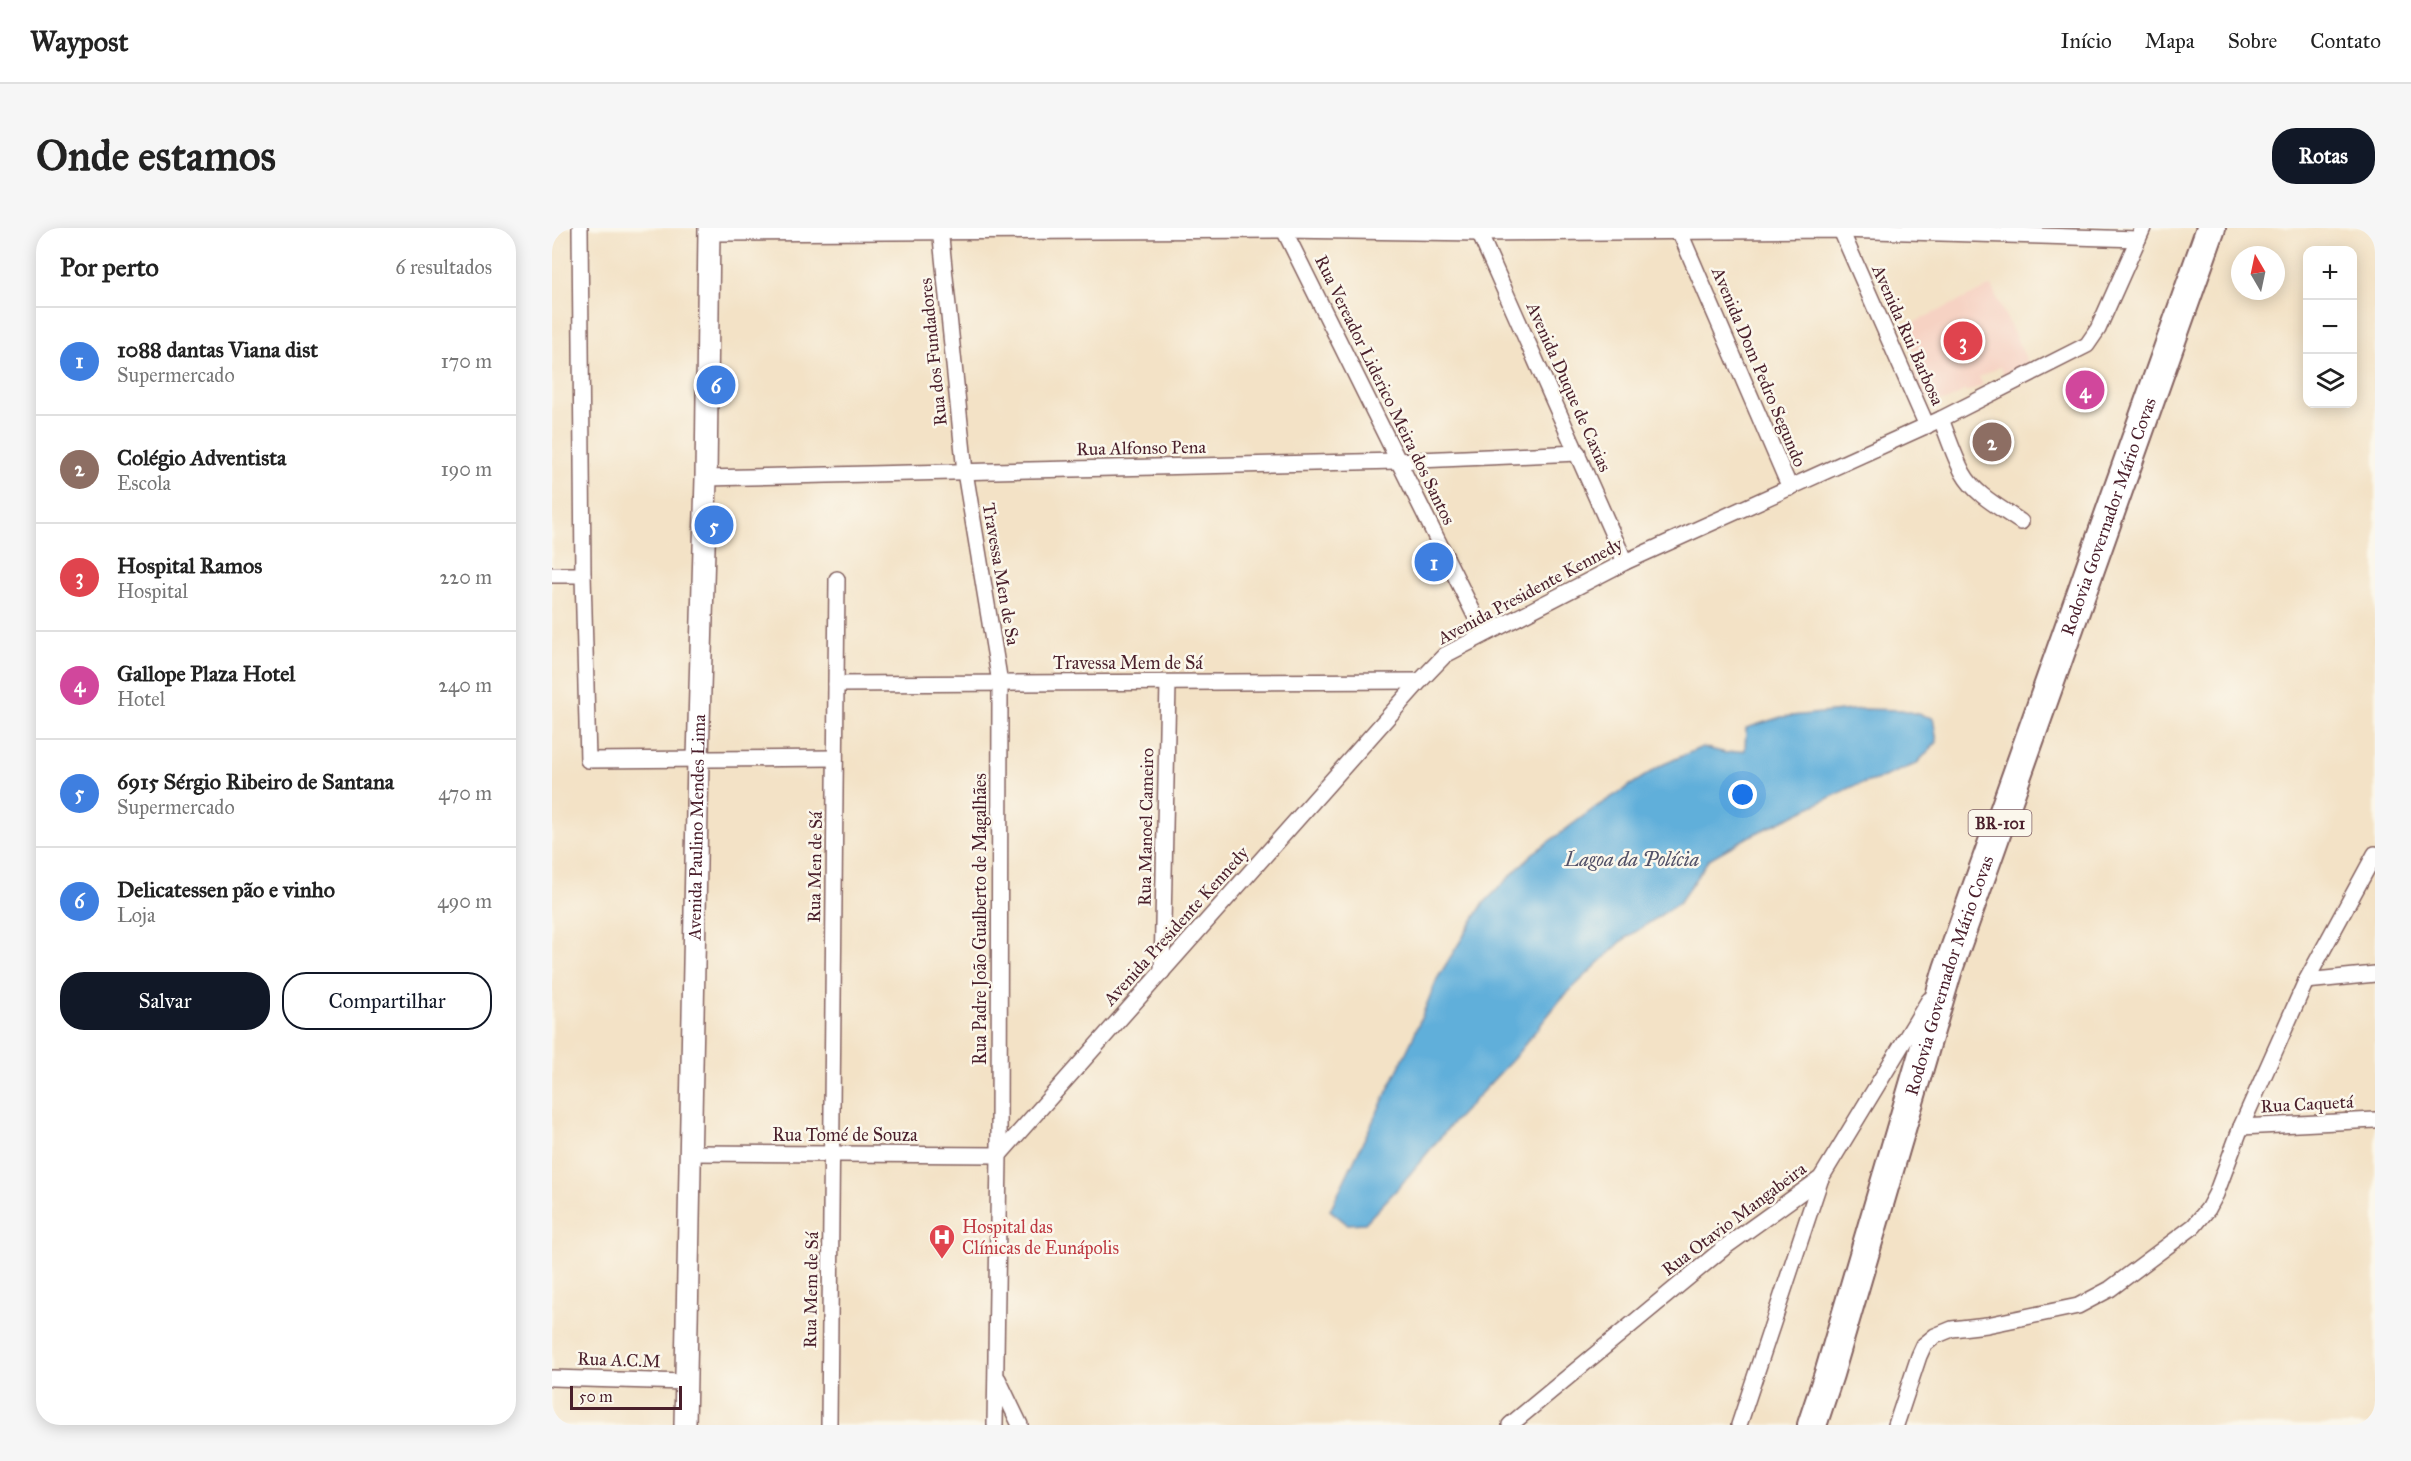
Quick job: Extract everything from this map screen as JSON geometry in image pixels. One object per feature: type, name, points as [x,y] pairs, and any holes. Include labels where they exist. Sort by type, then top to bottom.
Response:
[{"type":"highway","name":"Rodovia Governador Mário Covas","points":[[1812,1425],[1948,969],[2211,228]]},
{"type":"main road","name":"Avenida Paulino Mendes Lima","points":[[685,1425],[706,478],[709,231]]},
{"type":"street","points":[[580,228],[583,575],[588,760],[836,758]]},
{"type":"street","name":"Rua Vereador Liderico Meira dos Santos","points":[[1283,229],[1396,461],[1484,634]]},
{"type":"street","name":"Avenida Dom Pedro Segundo","points":[[1678,229],[1790,488]]},
{"type":"street","points":[[709,231],[1840,229],[2138,232]]},
{"type":"street","name":"Avenida Rui Barbosa","points":[[1840,229],[1934,423],[1964,473],[1980,493],[2021,522]]},
{"type":"street","name":"Rua dos Fundadores","points":[[940,230],[964,472]]},
{"type":"street","name":"Avenida Duque de Caxias","points":[[1478,230],[1625,562]]},
{"type":"street","name":"Avenida Presidente Kennedy","points":[[999,1155],[1420,681],[1445,656],[1625,562],[1934,423],[2087,345],[2098,329],[2138,232]]},
{"type":"street","name":"Rua Alfonso Pena","points":[[706,478],[1396,461],[1578,453]]},
{"type":"street","name":"Travessa Men de Sa","points":[[964,472],[1000,683]]},
{"type":"street","points":[[552,575],[583,575]]},
{"type":"street","name":"Rua Men de Sá","points":[[831,1155],[837,579]]},
{"type":"street","name":"Travessa Mem de Sá","points":[[836,684],[1420,681]]},
{"type":"street","name":"Rua Padre João Gualberto de Magalhães","points":[[995,1425],[999,1155],[1000,683]]},
{"type":"street","name":"Rua Manoel Cameiro","points":[[1162,972],[1168,683]]},
{"type":"street","points":[[1896,1425],[1919,1356],[1924,1345],[1935,1336],[1952,1329],[2016,1320],[2078,1306],[2110,1289],[2194,1226],[2208,1209],[2216,1194],[2241,1127],[2306,981],[2375,854]]},
{"type":"street","name":"Rua Otavio Mangabeira","points":[[1510,1425],[1725,1247],[1821,1179],[1948,969]]},
{"type":"street","points":[[2306,981],[2375,974]]},
{"type":"street","name":"Rua Caquetá","points":[[2241,1127],[2375,1120]]},
{"type":"street","name":"Rua Tomé de Souza","points":[[691,1153],[999,1155]]},
{"type":"street","name":"Rua Mem de Sá","points":[[829,1425],[831,1155]]},
{"type":"street","points":[[1739,1425],[1821,1179]]},
{"type":"street","points":[[996,1374],[1020,1425]]},
{"type":"street","name":"Rua A.C.M","points":[[552,1378],[685,1382]]},
{"type":"shaded area","points":[[1991,286],[2029,365],[2005,376],[2000,367],[1979,377],[1983,385],[1966,392],[1964,390],[1946,401],[1927,400],[1915,385],[1913,370],[1915,354],[1902,328]]},
{"type":"water","points":[[2084,374],[2100,380],[2093,399],[2077,391]]},
{"type":"water","name":"Lagoa da Polícia","points":[[1862,709],[1902,710],[1933,718],[1937,742],[1916,764],[1854,786],[1748,837],[1709,859],[1679,903],[1623,940],[1561,999],[1514,1058],[1448,1128],[1400,1186],[1365,1223],[1347,1224],[1330,1210],[1412,1040],[1437,979],[1483,904],[1532,854],[1596,807],[1662,765],[1702,747],[1726,753],[1745,750],[1746,728],[1781,717]]},
{"type":"place","name":"Hospital Ramos","points":[[1963,341]]},
{"type":"place","name":"Delicatessen pão e vinho","points":[[716,385]]},
{"type":"place","name":"Gallope Plaza Hotel","points":[[2085,390]]},
{"type":"place","name":"Colégio Adventista","points":[[1992,442]]},
{"type":"place","name":"6915 Sérgio Ribeiro de Santana","points":[[714,525]]},
{"type":"place","name":"1088 dantas Viana dist","points":[[1434,562]]},
{"type":"place","name":"Hospital das Clínicas de Eunápolis","points":[[942,1260]]}]
